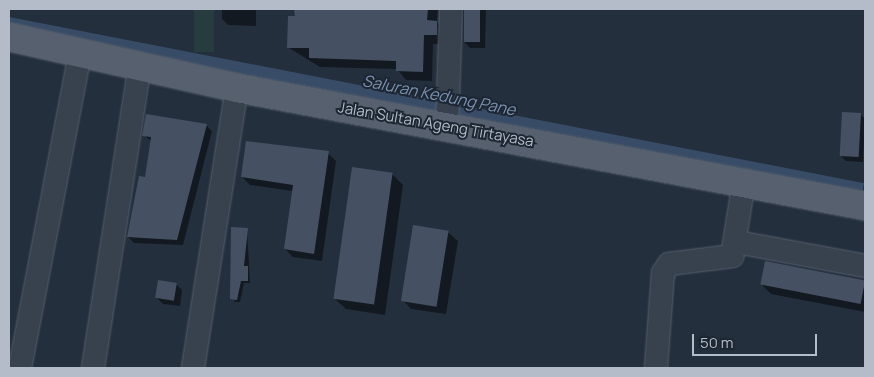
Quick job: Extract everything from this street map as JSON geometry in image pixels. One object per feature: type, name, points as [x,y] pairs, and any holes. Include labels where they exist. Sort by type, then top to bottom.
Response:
[{"type":"main road","name":"Jalan Sultan Ageng Tirtayasa","points":[[9,37],[237,88],[447,123],[865,206]]},
{"type":"street","points":[[447,123],[450,9]]},
{"type":"street","points":[[20,368],[80,52]]},
{"type":"street","points":[[93,368],[140,65]]},
{"type":"street","points":[[193,368],[237,88]]},
{"type":"street","points":[[656,368],[663,274],[669,264],[722,260],[732,256],[736,242],[744,182]]},
{"type":"street","points":[[736,242],[865,266]]},
{"type":"green space","points":[[194,9],[214,9],[214,52],[194,52]]},
{"type":"water","points":[[9,17],[864,183],[862,196],[9,30]]},
{"type":"building","points":[[294,9],[428,9],[427,20],[437,21],[437,35],[424,35],[423,72],[396,71],[396,61],[309,58],[309,48],[287,48],[288,16],[295,16]]},
{"type":"building","points":[[464,9],[480,9],[480,42],[464,42]]},
{"type":"building","points":[[842,112],[861,113],[859,157],[840,156]]},
{"type":"building","points":[[146,114],[207,124],[177,240],[127,237],[139,176],[145,177],[151,137],[142,136]]},
{"type":"building","points":[[246,141],[329,151],[314,254],[284,249],[293,185],[241,177]]},
{"type":"building","points":[[352,167],[393,173],[374,304],[333,299]]},
{"type":"building","points":[[413,225],[449,231],[437,307],[401,301]]},
{"type":"building","points":[[231,227],[248,228],[244,266],[248,266],[248,281],[241,281],[237,300],[230,299]]},
{"type":"building","points":[[765,261],[865,280],[861,304],[760,285]]},
{"type":"building","points":[[158,280],[177,283],[174,301],[155,298]]},
{"type":"water label","name":"Saluran Kedung Pane","points":[[439,95]]}]
